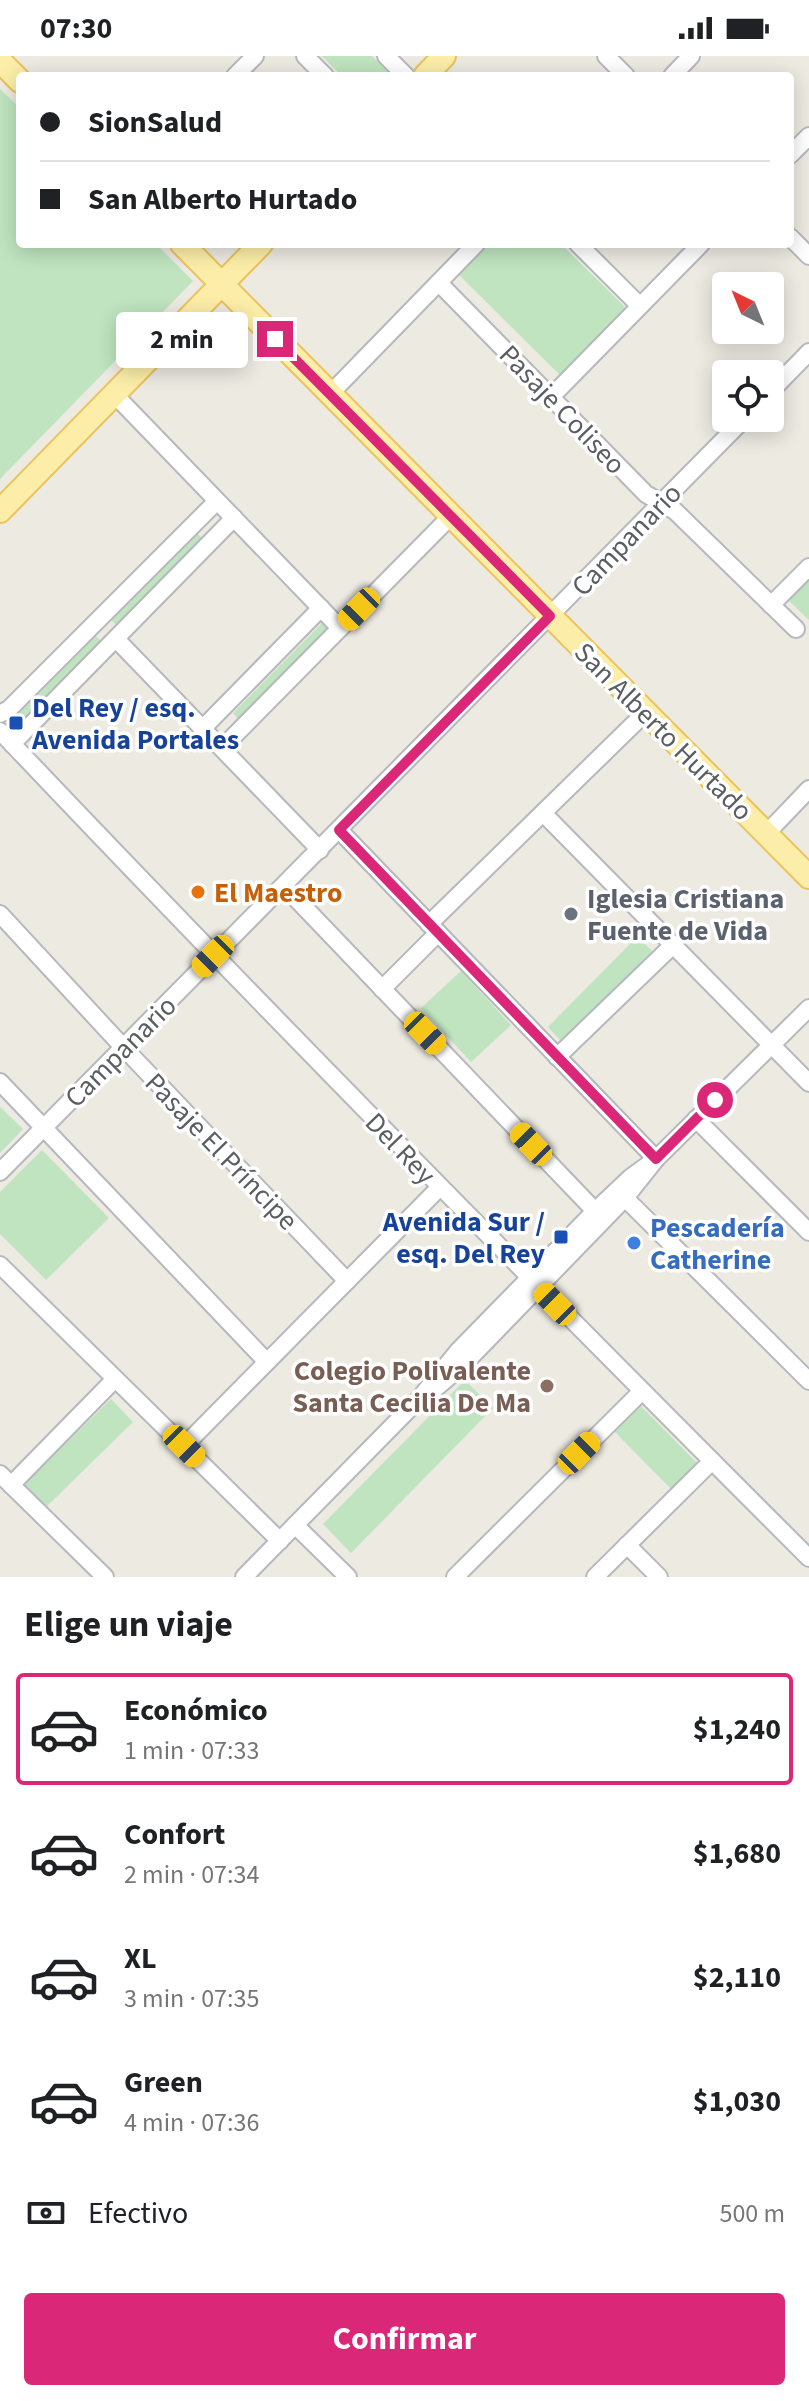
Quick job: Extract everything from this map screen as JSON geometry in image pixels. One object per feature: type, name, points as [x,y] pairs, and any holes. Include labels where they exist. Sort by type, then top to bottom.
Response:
[{"type":"main road","points":[[429,72],[444,56]]},
{"type":"main road","points":[[0,61],[16,77]]},
{"type":"main road","name":"San Alberto Hurtado","points":[[186,248],[809,877]]},
{"type":"main road","points":[[0,511],[257,248]]},
{"type":"street","points":[[239,72],[255,56]]},
{"type":"street","points":[[305,56],[321,72]]},
{"type":"street","points":[[386,56],[402,72]]},
{"type":"street","points":[[606,56],[622,72]]},
{"type":"street","points":[[676,72],[691,56]]},
{"type":"street","points":[[794,151],[809,136]]},
{"type":"street","points":[[794,241],[809,256]]},
{"type":"street","points":[[330,394],[472,248]]},
{"type":"street","points":[[582,248],[640,306]]},
{"type":"street","points":[[551,397],[697,248]]},
{"type":"street","name":"Pasaje Coliseo","points":[[439,283],[646,494],[675,511],[796,629]]},
{"type":"street","points":[[784,378],[809,352]]},
{"type":"street","points":[[114,394],[340,628]]},
{"type":"street","name":"Campanario","points":[[0,1172],[731,432]]},
{"type":"street","points":[[0,714],[9,709],[217,501]]},
{"type":"street","points":[[222,748],[451,516]]},
{"type":"street","points":[[12,744],[234,518]]},
{"type":"street","points":[[771,605],[809,567]]},
{"type":"street","points":[[203,728],[321,608]]},
{"type":"street","points":[[116,639],[320,850]]},
{"type":"street","points":[[382,989],[434,928],[543,813],[646,712]]},
{"type":"street","name":"Del Rey","points":[[0,731],[213,956],[534,1284],[809,1558]]},
{"type":"street","points":[[766,834],[809,789]]},
{"type":"street","points":[[543,813],[809,1083]]},
{"type":"street","points":[[339,830],[656,1159]]},
{"type":"street","points":[[284,886],[595,1211]]},
{"type":"street","name":"Pasaje El Príncipe","points":[[0,914],[347,1281]]},
{"type":"street","points":[[557,1057],[673,945]]},
{"type":"street","points":[[244,1577],[419,1399],[447,1364],[625,1198],[656,1159],[802,1013],[809,999]]},
{"type":"street","points":[[0,1082],[267,1362]]},
{"type":"street","points":[[696,1119],[809,1232]]},
{"type":"street","points":[[534,1284],[595,1211],[631,1177],[656,1159]]},
{"type":"street","points":[[184,1446],[440,1187]]},
{"type":"street","points":[[625,1198],[809,1381]]},
{"type":"street","points":[[0,1265],[280,1541]]},
{"type":"street","points":[[105,1577],[6,1479],[115,1379]]},
{"type":"street","points":[[455,1577],[642,1391]]},
{"type":"street","points":[[595,1577],[712,1461]]},
{"type":"street","points":[[295,1525],[348,1577]]},
{"type":"street","points":[[627,1545],[659,1577]]},
{"type":"green space","points":[[322,56],[372,56],[388,72],[338,72]]},
{"type":"green space","points":[[0,89],[16,104],[16,248],[160,248],[193,281],[0,479]]},
{"type":"green space","points":[[480,248],[565,248],[628,310],[562,377],[456,272]]},
{"type":"green space","points":[[197,533],[206,543],[120,629],[110,619]]},
{"type":"green space","points":[[809,577],[809,620],[787,599]]},
{"type":"green space","points":[[323,622],[333,632],[242,723],[233,713]]},
{"type":"green space","points":[[94,634],[103,643],[26,720],[17,711]]},
{"type":"green space","points":[[637,937],[652,951],[562,1042],[548,1027]]},
{"type":"green space","points":[[461,971],[511,1025],[471,1062],[421,1008]]},
{"type":"green space","points":[[0,1107],[23,1129],[0,1153]]},
{"type":"green space","points":[[42,1150],[109,1218],[46,1280],[0,1234],[0,1192]]},
{"type":"green space","points":[[465,1380],[493,1408],[351,1553],[323,1524]]},
{"type":"green space","points":[[111,1399],[133,1422],[44,1509],[22,1487]]},
{"type":"green space","points":[[640,1405],[699,1465],[673,1491],[614,1431]]},
{"type":"place","name":"Del Rey / esq. Avenida Portales","points":[[16,723]]},
{"type":"place","name":"El Maestro","points":[[198,892]]},
{"type":"place","name":"Iglesia Cristiana Fuente de Vida","points":[[571,914]]},
{"type":"place","name":"Avenida Sur / esq. Del Rey","points":[[561,1237]]},
{"type":"place","name":"Pescadería Catherine","points":[[634,1243]]},
{"type":"place","name":"Colegio Polivalente Santa Cecilia De Ma","points":[[547,1386]]},
{"type":"route","points":[[275,339],[550,616],[339,830],[656,1159],[715,1100]]}]
